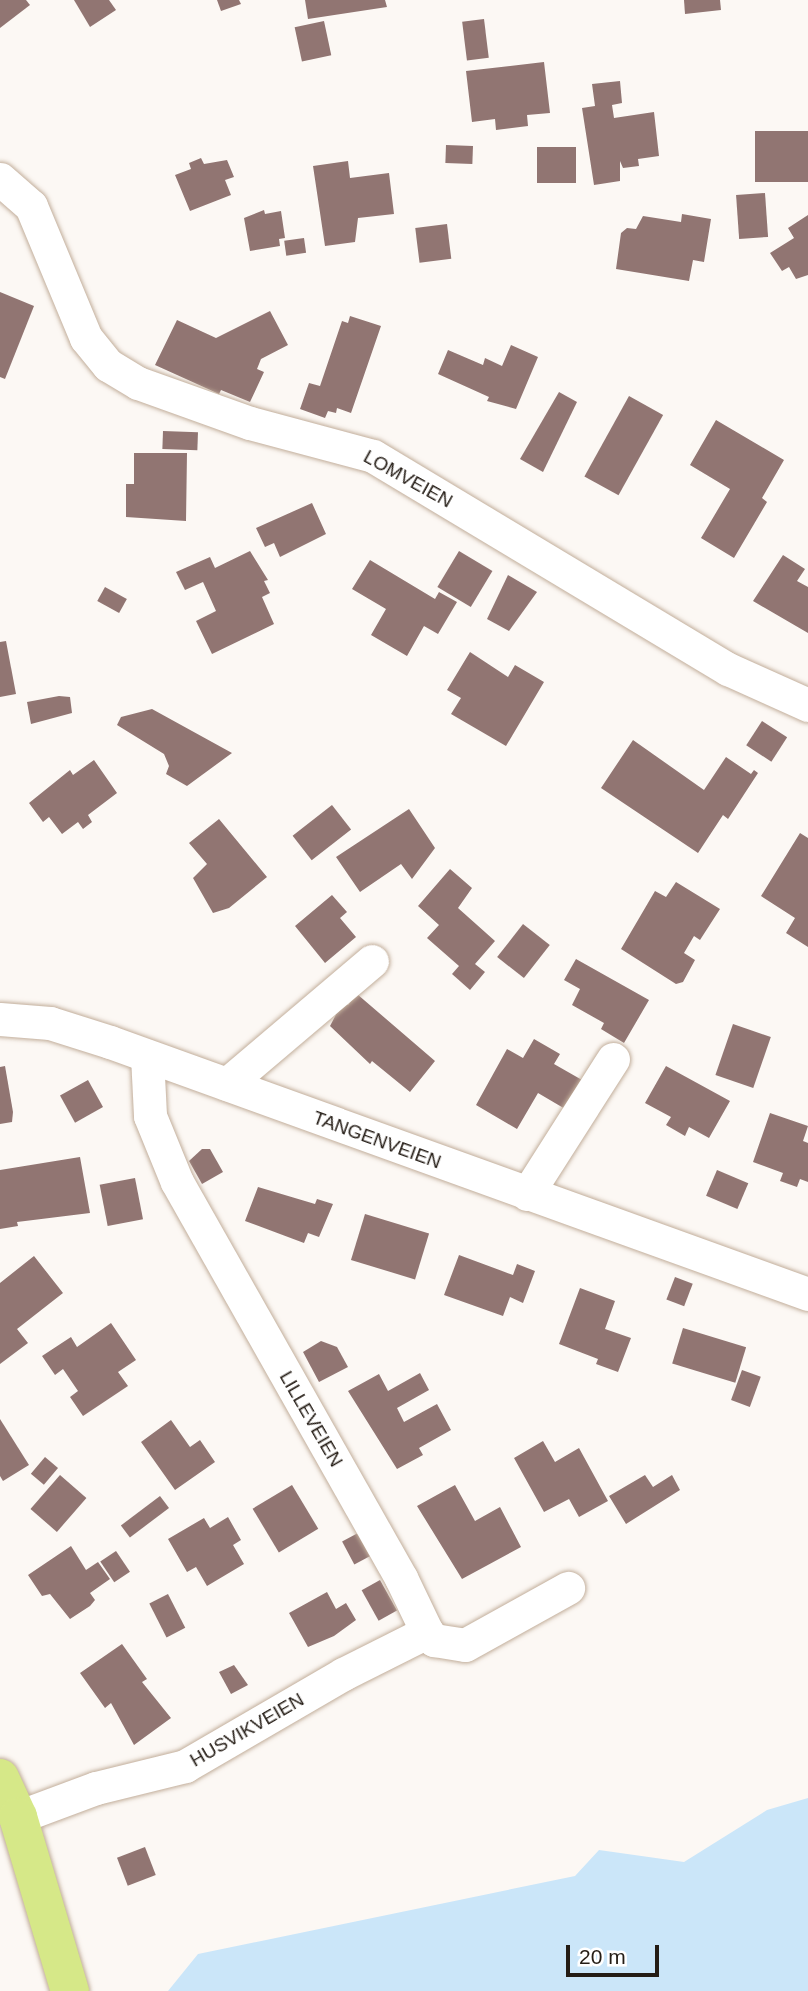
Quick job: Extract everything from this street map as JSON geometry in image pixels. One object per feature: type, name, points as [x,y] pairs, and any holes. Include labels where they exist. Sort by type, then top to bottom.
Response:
[{"type":"main road","points":[[0,1778],[18,1817],[70,1991]]},
{"type":"street","name":"LOMVEIEN","points":[[0,179],[31,206],[86,338],[108,365],[138,383],[250,423],[373,456],[728,669],[808,705]]},
{"type":"street","points":[[227,1084],[372,961]]},
{"type":"street","name":"TANGENVEIEN","points":[[0,1019],[50,1023],[147,1056],[808,1294]]},
{"type":"street","name":"LILLEVEIEN","points":[[147,1056],[150,1116],[177,1182],[401,1578],[427,1632]]},
{"type":"street","points":[[527,1194],[613,1059]]},
{"type":"street","points":[[427,1632],[434,1640],[466,1645],[568,1588]]},
{"type":"street","name":"HUSVIKVEIEN","points":[[18,1817],[96,1788],[184,1766],[343,1674],[427,1632]]},
{"type":"water","points":[[808,1798],[808,1991],[168,1991],[198,1954],[575,1876],[599,1850],[684,1862],[767,1810]]},
{"type":"building","points":[[0,0],[26,0],[30,5],[0,28]]},
{"type":"building","points":[[74,0],[109,0],[116,10],[90,27]]},
{"type":"building","points":[[217,0],[239,0],[241,4],[221,11]]},
{"type":"building","points":[[305,0],[385,0],[387,7],[308,19]]},
{"type":"building","points":[[684,0],[720,0],[721,10],[685,14]]},
{"type":"building","points":[[484,19],[489,58],[467,60],[462,22]]},
{"type":"building","points":[[324,21],[331,55],[302,61],[295,27]]},
{"type":"building","points":[[544,62],[550,113],[527,115],[528,126],[496,130],[495,119],[472,122],[466,71]]},
{"type":"building","points":[[620,81],[622,103],[612,105],[614,118],[654,112],[659,156],[638,159],[639,166],[623,168],[620,161],[620,181],[594,185],[582,108],[595,106],[592,84]]},
{"type":"building","points":[[755,131],[808,131],[808,182],[755,182]]},
{"type":"building","points":[[446,145],[473,146],[472,164],[445,163]]},
{"type":"building","points":[[537,147],[576,147],[576,183],[537,183]]},
{"type":"building","points":[[201,158],[204,164],[227,160],[234,177],[225,180],[231,195],[190,211],[175,175],[191,169],[189,163]]},
{"type":"building","points":[[348,161],[350,178],[389,173],[394,214],[358,218],[355,242],[325,246],[313,166]]},
{"type":"building","points":[[765,193],[768,237],[739,239],[736,195]]},
{"type":"building","points":[[264,210],[265,214],[281,211],[285,238],[279,239],[280,246],[250,251],[244,218]]},
{"type":"building","points":[[682,214],[711,219],[704,262],[693,260],[689,281],[616,269],[621,233],[627,228],[636,229],[643,216],[681,222]]},
{"type":"building","points":[[808,215],[808,275],[796,279],[789,267],[782,271],[770,253],[794,238],[788,228]]},
{"type":"building","points":[[447,224],[451,259],[420,263],[415,228]]},
{"type":"building","points":[[304,238],[306,253],[286,256],[284,241]]},
{"type":"building","points":[[0,292],[34,306],[5,379],[0,377]]},
{"type":"building","points":[[270,311],[288,345],[261,359],[257,369],[264,372],[250,402],[221,390],[219,394],[155,365],[177,320],[216,338]]},
{"type":"building","points":[[350,316],[381,326],[351,413],[337,408],[336,413],[328,411],[325,418],[300,409],[309,383],[320,386],[342,321],[348,323]]},
{"type":"building","points":[[511,345],[538,357],[516,409],[487,401],[489,397],[438,374],[448,350],[483,365],[485,358],[502,366]]},
{"type":"building","points":[[559,392],[577,402],[543,472],[520,459]]},
{"type":"building","points":[[629,396],[663,415],[619,495],[584,476]]},
{"type":"building","points":[[716,420],[784,460],[762,498],[767,502],[734,558],[701,538],[730,489],[690,465]]},
{"type":"building","points":[[163,431],[198,432],[197,450],[162,449]]},
{"type":"building","points":[[134,453],[187,453],[186,521],[126,517],[126,484],[134,484]]},
{"type":"building","points":[[312,503],[326,534],[280,557],[274,543],[265,547],[256,528]]},
{"type":"building","points":[[250,551],[268,580],[264,581],[270,593],[262,597],[274,624],[212,654],[196,621],[216,611],[203,582],[185,590],[176,572],[210,557],[215,568]]},
{"type":"building","points":[[459,551],[492,571],[471,607],[437,587]]},
{"type":"building","points":[[783,555],[805,569],[797,581],[808,587],[808,633],[753,601]]},
{"type":"building","points":[[370,560],[435,599],[439,592],[457,602],[438,634],[424,626],[407,656],[371,635],[386,609],[352,589]]},
{"type":"building","points":[[508,575],[537,592],[509,631],[487,619]]},
{"type":"building","points":[[105,587],[127,599],[119,613],[97,601]]},
{"type":"building","points":[[6,641],[16,694],[0,697],[0,642]]},
{"type":"building","points":[[470,652],[508,677],[515,665],[544,682],[506,746],[451,714],[461,698],[447,690]]},
{"type":"building","points":[[59,696],[70,697],[72,713],[31,724],[27,702]]},
{"type":"building","points":[[152,709],[232,753],[187,786],[166,774],[169,766],[164,754],[117,725],[121,717]]},
{"type":"building","points":[[762,721],[787,737],[771,762],[746,745]]},
{"type":"building","points":[[633,740],[704,790],[726,757],[751,774],[754,770],[758,773],[728,819],[723,815],[698,853],[601,788]]},
{"type":"building","points":[[94,760],[117,793],[88,815],[92,822],[83,829],[78,822],[62,834],[49,817],[43,822],[29,803],[70,770],[73,775]]},
{"type":"building","points":[[332,805],[351,829],[312,860],[293,836]]},
{"type":"building","points":[[409,809],[435,848],[412,879],[401,864],[360,892],[336,857]]},
{"type":"building","points":[[219,819],[267,877],[229,908],[213,913],[193,878],[207,864],[189,843]]},
{"type":"building","points":[[800,833],[808,838],[808,947],[786,933],[795,918],[761,896]]},
{"type":"building","points":[[450,869],[472,888],[458,908],[495,941],[475,964],[485,972],[470,990],[452,974],[459,966],[427,938],[439,925],[418,906]]},
{"type":"building","points":[[676,882],[720,909],[700,940],[694,936],[684,953],[695,960],[683,982],[676,984],[621,949],[655,891],[666,897]]},
{"type":"building","points":[[332,895],[347,912],[340,918],[356,937],[325,963],[295,926]]},
{"type":"building","points":[[523,924],[550,945],[524,978],[497,957]]},
{"type":"building","points":[[576,959],[649,1000],[624,1043],[601,1029],[604,1023],[572,1005],[580,989],[564,980]]},
{"type":"building","points":[[357,994],[435,1061],[410,1092],[372,1061],[370,1064],[330,1026],[343,1001],[348,1005]]},
{"type":"building","points":[[733,1024],[771,1037],[753,1088],[715,1075]]},
{"type":"building","points":[[534,1039],[560,1054],[554,1064],[589,1084],[572,1113],[538,1093],[517,1129],[476,1105],[507,1049],[523,1058]]},
{"type":"building","points":[[5,1066],[13,1112],[12,1122],[0,1124],[0,1067]]},
{"type":"building","points":[[666,1066],[730,1101],[709,1138],[689,1127],[685,1136],[666,1125],[671,1117],[645,1103]]},
{"type":"building","points":[[88,1080],[103,1107],[75,1123],[60,1096]]},
{"type":"building","points":[[770,1113],[808,1126],[803,1141],[808,1143],[808,1182],[800,1179],[797,1187],[780,1181],[783,1173],[753,1162]]},
{"type":"building","points":[[202,1149],[210,1149],[223,1172],[202,1184],[189,1161]]},
{"type":"building","points":[[80,1157],[90,1213],[17,1222],[18,1226],[0,1229],[0,1170]]},
{"type":"building","points":[[717,1170],[748,1183],[737,1209],[706,1196]]},
{"type":"building","points":[[135,1178],[143,1219],[108,1226],[100,1185]]},
{"type":"building","points":[[258,1187],[315,1204],[317,1199],[333,1204],[319,1237],[308,1233],[304,1243],[245,1221]]},
{"type":"building","points":[[365,1214],[429,1234],[415,1279],[351,1260]]},
{"type":"building","points":[[459,1255],[513,1275],[517,1264],[535,1271],[523,1303],[510,1297],[503,1316],[444,1295]]},
{"type":"building","points":[[34,1256],[63,1293],[17,1329],[28,1343],[0,1364],[0,1283]]},
{"type":"building","points":[[675,1277],[693,1284],[684,1306],[666,1299]]},
{"type":"building","points":[[580,1288],[615,1301],[605,1329],[631,1338],[618,1372],[596,1364],[598,1359],[559,1344]]},
{"type":"building","points":[[111,1323],[136,1360],[118,1372],[128,1386],[83,1416],[70,1397],[78,1391],[63,1369],[55,1375],[42,1356],[71,1337],[77,1347]]},
{"type":"building","points":[[683,1328],[746,1347],[735,1383],[672,1363]]},
{"type":"building","points":[[321,1341],[337,1347],[348,1367],[319,1382],[303,1352]]},
{"type":"building","points":[[742,1370],[761,1377],[750,1407],[731,1400]]},
{"type":"building","points":[[420,1373],[429,1390],[397,1408],[404,1422],[437,1404],[451,1430],[419,1448],[423,1455],[397,1469],[348,1391],[379,1374],[388,1391]]},
{"type":"building","points":[[0,1419],[29,1465],[3,1481],[0,1476]]},
{"type":"building","points":[[171,1420],[190,1447],[200,1440],[215,1462],[175,1490],[141,1442]]},
{"type":"building","points":[[543,1441],[555,1462],[579,1448],[608,1501],[579,1517],[569,1499],[544,1512],[514,1458]]},
{"type":"building","points":[[45,1457],[58,1468],[44,1485],[31,1474]]},
{"type":"building","points":[[60,1475],[86,1498],[57,1532],[30,1509]]},
{"type":"building","points":[[645,1475],[653,1487],[672,1475],[680,1490],[626,1524],[609,1496]]},
{"type":"building","points":[[292,1485],[318,1529],[279,1552],[253,1509]]},
{"type":"building","points":[[455,1485],[475,1521],[500,1507],[521,1547],[462,1579],[417,1506]]},
{"type":"building","points":[[160,1496],[169,1508],[130,1537],[121,1525]]},
{"type":"building","points":[[228,1517],[241,1540],[233,1545],[244,1564],[207,1586],[196,1567],[187,1572],[168,1539],[204,1518],[210,1528]]},
{"type":"building","points":[[358,1533],[370,1556],[354,1564],[342,1541]]},
{"type":"building","points":[[71,1546],[86,1570],[98,1562],[110,1579],[90,1593],[95,1600],[90,1606],[70,1619],[50,1594],[42,1596],[28,1575]]},
{"type":"building","points":[[116,1551],[130,1572],[114,1582],[100,1562]]},
{"type":"building","points":[[380,1580],[397,1611],[379,1621],[362,1590]]},
{"type":"building","points":[[327,1592],[336,1609],[346,1603],[356,1620],[334,1636],[308,1647],[289,1613]]},
{"type":"building","points":[[168,1594],[185,1628],[167,1637],[149,1604]]},
{"type":"building","points":[[122,1644],[147,1679],[142,1682],[171,1718],[134,1745],[111,1703],[105,1708],[80,1673]]},
{"type":"building","points":[[234,1665],[248,1685],[231,1694],[219,1672]]},
{"type":"building","points":[[145,1847],[156,1875],[128,1886],[117,1858]]}]
